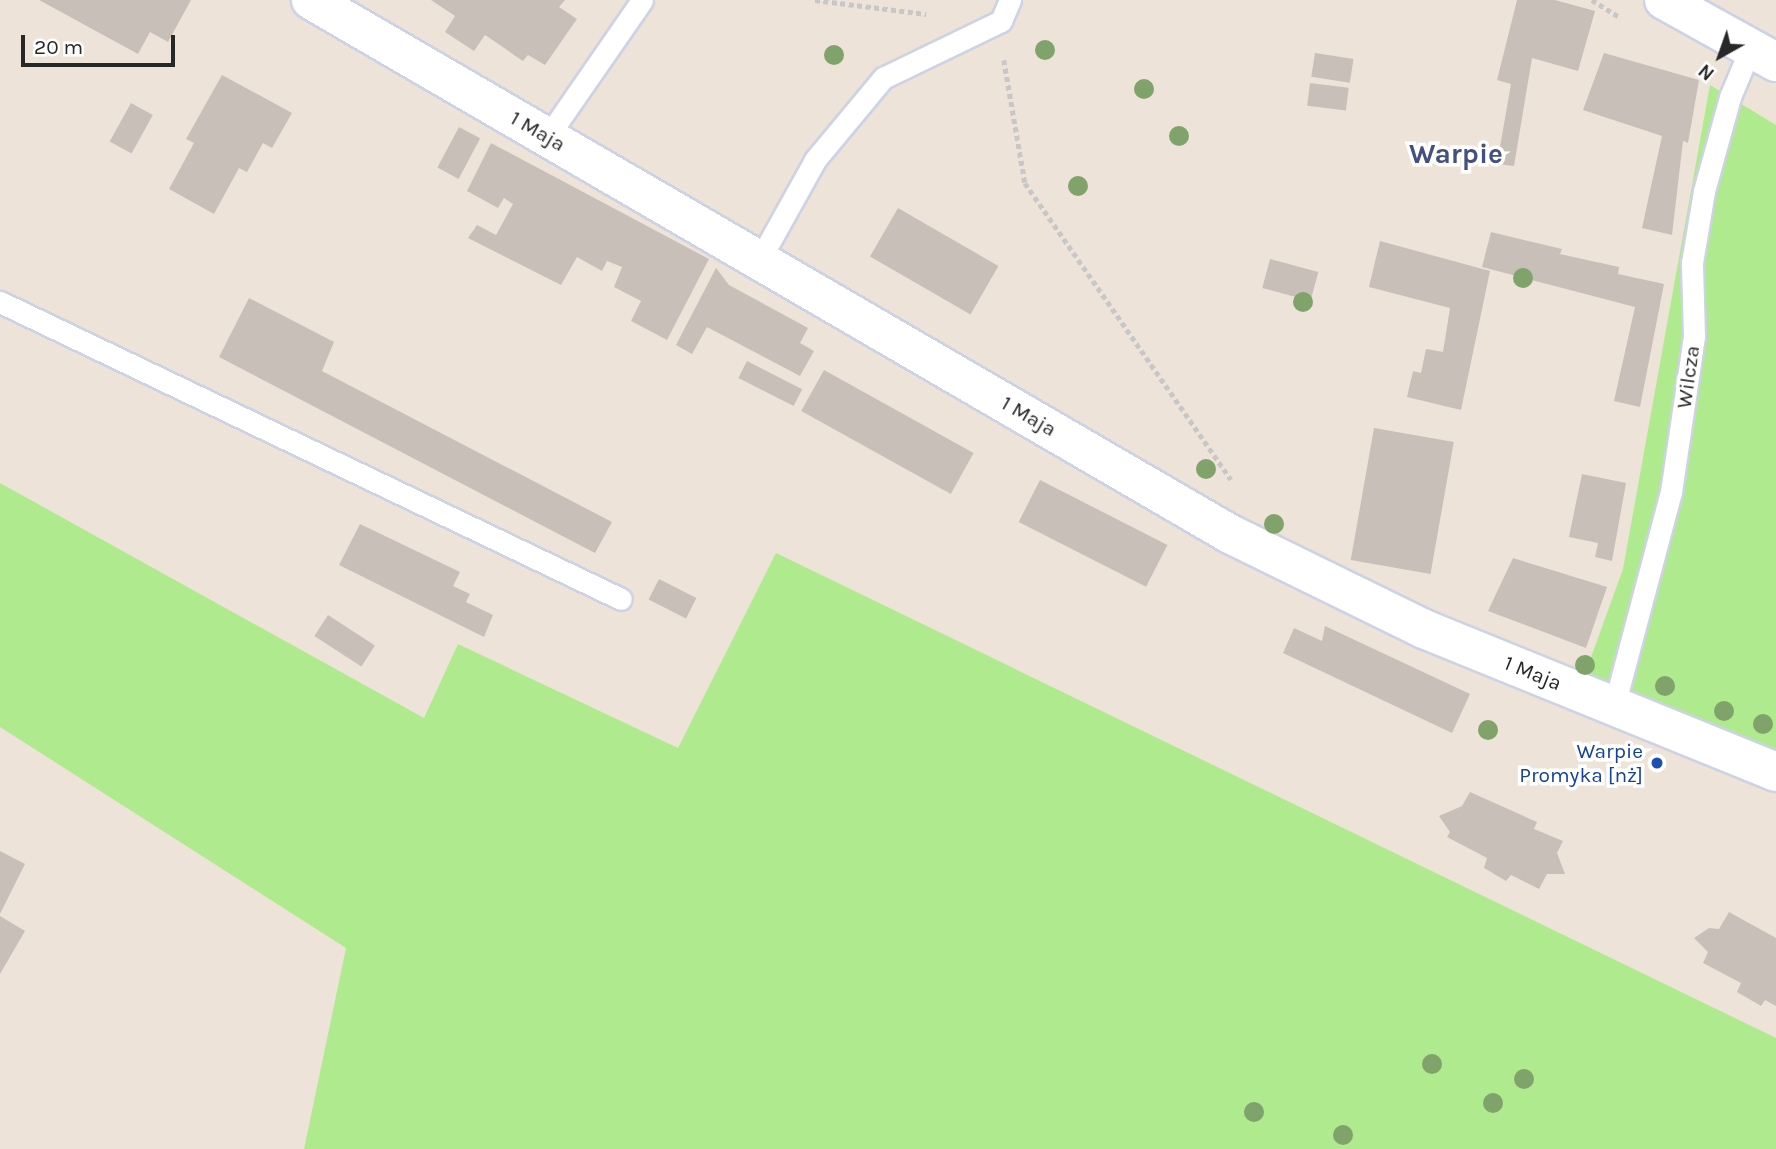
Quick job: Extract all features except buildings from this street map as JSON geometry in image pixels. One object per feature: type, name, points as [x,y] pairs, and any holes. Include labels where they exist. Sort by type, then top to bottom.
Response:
[{"type":"street","points":[[1664,0],[1713,12],[1764,55]]},
{"type":"street","name":"1 Maja","points":[[331,5],[548,136],[1230,534],[1424,629],[1776,772]]},
{"type":"lane","points":[[548,136],[642,0]]},
{"type":"lane","points":[[760,258],[815,160],[883,78],[1001,21],[1010,0]]},
{"type":"lane","name":"Wilcza","points":[[1614,706],[1671,492],[1694,336],[1692,262],[1704,191],[1730,97],[1764,55]]},
{"type":"lane","points":[[0,302],[621,599]]},
{"type":"path","points":[[1001,21],[1006,94],[1025,183],[1240,490]]},
{"type":"green space","points":[[1710,85],[1776,125],[1776,752],[1585,674],[1623,569]]},
{"type":"green space","points":[[0,483],[424,718],[458,644],[678,748],[776,553],[1776,1038],[1776,1149],[304,1149],[346,948],[0,727]]},
{"type":"place","name":"Warpie Promyka [nż]","points":[[1657,763]]},
{"type":"district","name":"Warpie","points":[[1456,154]]}]
